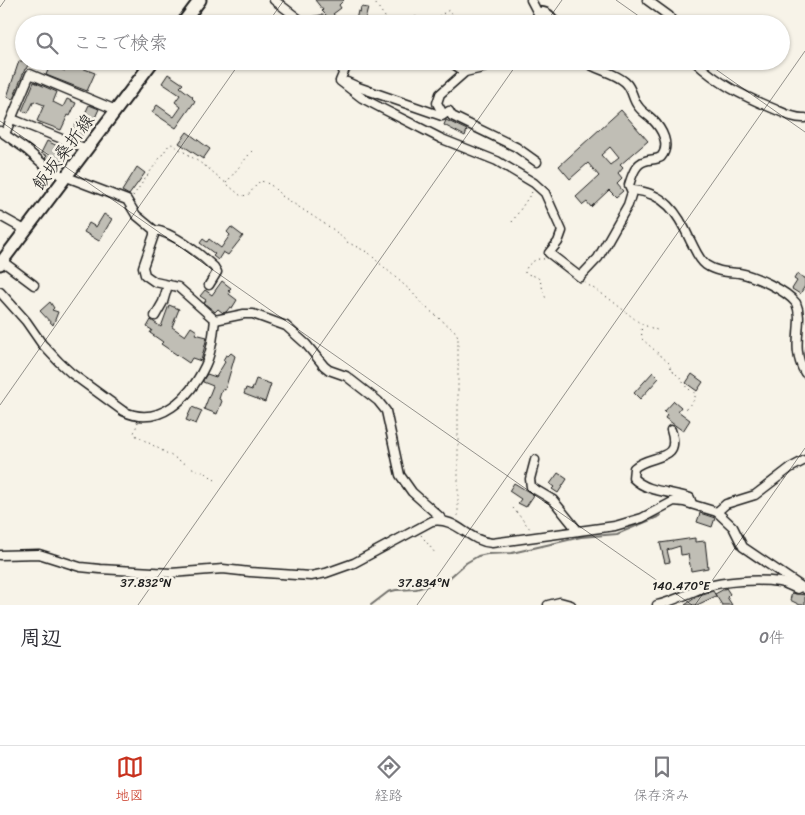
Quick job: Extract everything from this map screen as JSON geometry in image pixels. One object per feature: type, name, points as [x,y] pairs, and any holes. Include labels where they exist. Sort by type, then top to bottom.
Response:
[{"type":"main road","points":[[189,15],[200,0]]},
{"type":"main road","name":"飯坂桑折線","points":[[1,262],[146,70]]},
{"type":"street","points":[[274,0],[293,15]]},
{"type":"street","points":[[531,0],[539,15]]},
{"type":"street","points":[[647,0],[668,15]]},
{"type":"street","points":[[538,12],[546,12],[550,15]]},
{"type":"street","points":[[344,70],[340,80],[362,98],[442,139],[497,161],[537,185],[545,193],[562,230],[561,237],[549,253],[580,277],[593,264],[604,248],[628,206],[632,192],[629,185],[637,166],[644,161],[659,159],[665,151],[666,143],[653,120],[637,106],[630,88],[624,81],[599,70]]},
{"type":"street","points":[[348,70],[345,78],[352,85],[442,116],[449,111],[452,116],[516,148],[538,162]]},
{"type":"street","points":[[444,114],[438,106],[438,98],[465,72],[474,70]]},
{"type":"street","points":[[706,70],[733,91],[785,114],[805,118]]},
{"type":"street","points":[[116,110],[30,74],[12,119],[2,133],[51,171],[124,198],[136,215],[154,230],[188,245],[214,267],[217,272],[209,285]]},
{"type":"street","points":[[12,119],[87,149]]},
{"type":"street","points":[[632,192],[634,190],[646,192],[668,204],[682,222],[697,255],[706,265],[714,270],[752,277],[791,297],[799,308],[801,315],[798,351],[799,360],[805,373]]},
{"type":"street","points":[[0,216],[26,230]]},
{"type":"street","points":[[154,230],[143,272],[145,275],[156,282],[182,290],[215,320]]},
{"type":"street","points":[[1,262],[34,285]]},
{"type":"street","points":[[155,316],[163,302],[168,285]]},
{"type":"street","points":[[0,292],[26,321],[42,344],[71,372],[123,411],[140,417],[161,414],[173,406],[193,386],[206,365],[211,348],[215,320]]},
{"type":"street","points":[[215,320],[237,315],[253,314],[286,326],[306,344],[324,366],[346,376],[378,400],[386,411],[400,475],[412,492],[440,517]]},
{"type":"street","points":[[671,430],[675,444],[673,449],[660,457],[638,464],[634,468],[633,478],[659,491],[690,498],[692,504]]},
{"type":"street","points":[[535,460],[530,479],[531,487],[553,500],[578,531]]},
{"type":"street","points":[[717,512],[726,504],[755,495],[790,468],[805,460]]},
{"type":"street","points":[[0,555],[38,554],[80,567],[100,569],[171,573],[224,569],[310,576],[326,573],[354,563],[426,523],[441,520],[458,527],[471,537],[485,542],[626,524],[642,518],[674,501],[692,504],[717,512],[733,528],[743,547],[803,588]]},
{"type":"street","points":[[657,605],[719,584],[745,581],[780,582],[797,589],[803,588]]},
{"type":"street","points":[[548,605],[560,602],[571,605]]},
{"type":"path","points":[[373,0],[384,15]]},
{"type":"path","points":[[440,15],[449,10],[453,15]]},
{"type":"path","points":[[128,202],[169,145],[172,144],[208,168],[225,184],[244,197],[260,181],[272,186],[282,196],[334,230],[346,242],[369,253],[376,262],[411,291],[423,305],[456,332],[458,337],[458,527]]},
{"type":"path","points":[[225,184],[252,151]]},
{"type":"path","points":[[512,222],[537,185]]},
{"type":"path","points":[[546,300],[538,278],[529,276],[524,270],[539,259],[543,258],[550,262]]},
{"type":"path","points":[[580,277],[584,282],[642,324],[657,330]]},
{"type":"path","points":[[642,324],[642,339],[669,363],[671,369],[687,388],[695,393],[695,399],[684,411]]},
{"type":"path","points":[[140,417],[135,435],[196,470],[206,473],[215,480]]},
{"type":"path","points":[[513,508],[536,537]]},
{"type":"path","points":[[419,527],[422,535],[435,553]]},
{"type":"building","points":[[315,0],[344,0],[339,5],[341,8],[334,15],[326,15]]},
{"type":"building","points":[[361,7],[368,8],[366,15],[357,15],[358,11],[360,12]]},
{"type":"building","points":[[16,70],[25,70],[13,99],[7,97]]},
{"type":"building","points":[[48,70],[87,70],[95,73],[87,91],[46,75]]},
{"type":"building","points":[[168,74],[183,84],[180,87],[193,97],[195,101],[176,128],[152,112],[157,105],[174,117],[181,107],[175,102],[180,95],[162,83]]},
{"type":"building","points":[[34,82],[57,92],[53,102],[63,107],[67,99],[76,103],[61,130],[37,121],[44,105],[34,101],[28,113],[22,111]]},
{"type":"building","points":[[89,105],[99,109],[94,120],[90,119],[81,137],[71,132],[78,120],[81,122]]},
{"type":"building","points":[[621,110],[648,141],[620,165],[623,168],[618,174],[622,179],[617,184],[623,191],[616,197],[609,190],[591,207],[587,202],[583,205],[576,197],[599,176],[588,163],[570,179],[559,166]],"holes":[[[610,147],[619,158],[610,165],[601,155]]]},
{"type":"building","points":[[446,120],[467,130],[465,136],[444,125]]},
{"type":"building","points":[[187,132],[210,149],[203,159],[179,143]]},
{"type":"building","points":[[47,141],[68,151],[59,168],[45,158],[47,156],[41,153]]},
{"type":"building","points":[[137,167],[145,173],[129,195],[122,191]]},
{"type":"building","points":[[104,214],[112,219],[99,241],[84,232],[89,223],[96,227]]},
{"type":"building","points":[[231,227],[243,236],[228,255],[223,252],[218,260],[213,256],[215,254],[200,243],[203,239],[207,242],[209,239],[221,248],[230,235],[227,232]]},
{"type":"building","points":[[797,274],[805,278],[805,286],[800,294],[792,289],[797,281],[794,279]]},
{"type":"building","points":[[222,281],[231,288],[228,291],[230,292],[229,294],[237,300],[232,308],[230,307],[223,313],[218,309],[215,312],[204,303],[206,300],[200,296],[205,290],[212,295]]},
{"type":"building","points":[[50,302],[54,308],[52,310],[58,312],[53,325],[40,311]]},
{"type":"building","points":[[169,305],[179,309],[172,327],[185,336],[191,327],[197,331],[195,334],[207,337],[201,361],[192,358],[189,363],[161,344],[163,342],[150,333],[152,330],[147,327],[151,320],[161,327]]},
{"type":"building","points":[[231,353],[235,356],[225,390],[222,389],[219,399],[222,401],[217,414],[204,409],[213,386],[203,382],[203,380],[207,374],[216,377],[225,362],[223,360],[226,355],[228,356]]},
{"type":"building","points":[[653,372],[659,378],[640,399],[634,393]]},
{"type":"building","points":[[692,374],[703,382],[697,391],[686,383]]},
{"type":"building","points":[[256,379],[271,384],[265,402],[244,394],[246,388],[252,390]]},
{"type":"building","points":[[674,401],[681,407],[678,411],[690,420],[683,431],[665,418],[667,415],[664,412]]},
{"type":"building","points":[[192,407],[202,411],[196,424],[186,420]]},
{"type":"building","points":[[558,473],[567,479],[558,493],[552,489],[554,487],[550,484]]},
{"type":"building","points":[[514,483],[534,495],[526,507],[518,503],[521,499],[509,491]]},
{"type":"building","points":[[700,513],[715,518],[712,527],[697,522]]},
{"type":"building","points":[[695,538],[695,542],[705,541],[708,568],[691,571],[688,554],[681,555],[680,546],[667,550],[670,562],[665,563],[660,543]]},
{"type":"building","points":[[726,588],[730,594],[727,597],[732,605],[722,605],[715,594]]},
{"type":"building","points":[[713,591],[716,596],[697,605],[685,605],[699,595]]},
{"type":"building","points":[[792,593],[805,595],[805,605],[800,605],[790,600]]},
{"type":"waterway","points":[[371,605],[388,592],[416,589],[447,580],[466,563],[478,556],[512,553],[581,537],[617,534],[660,516]]}]
